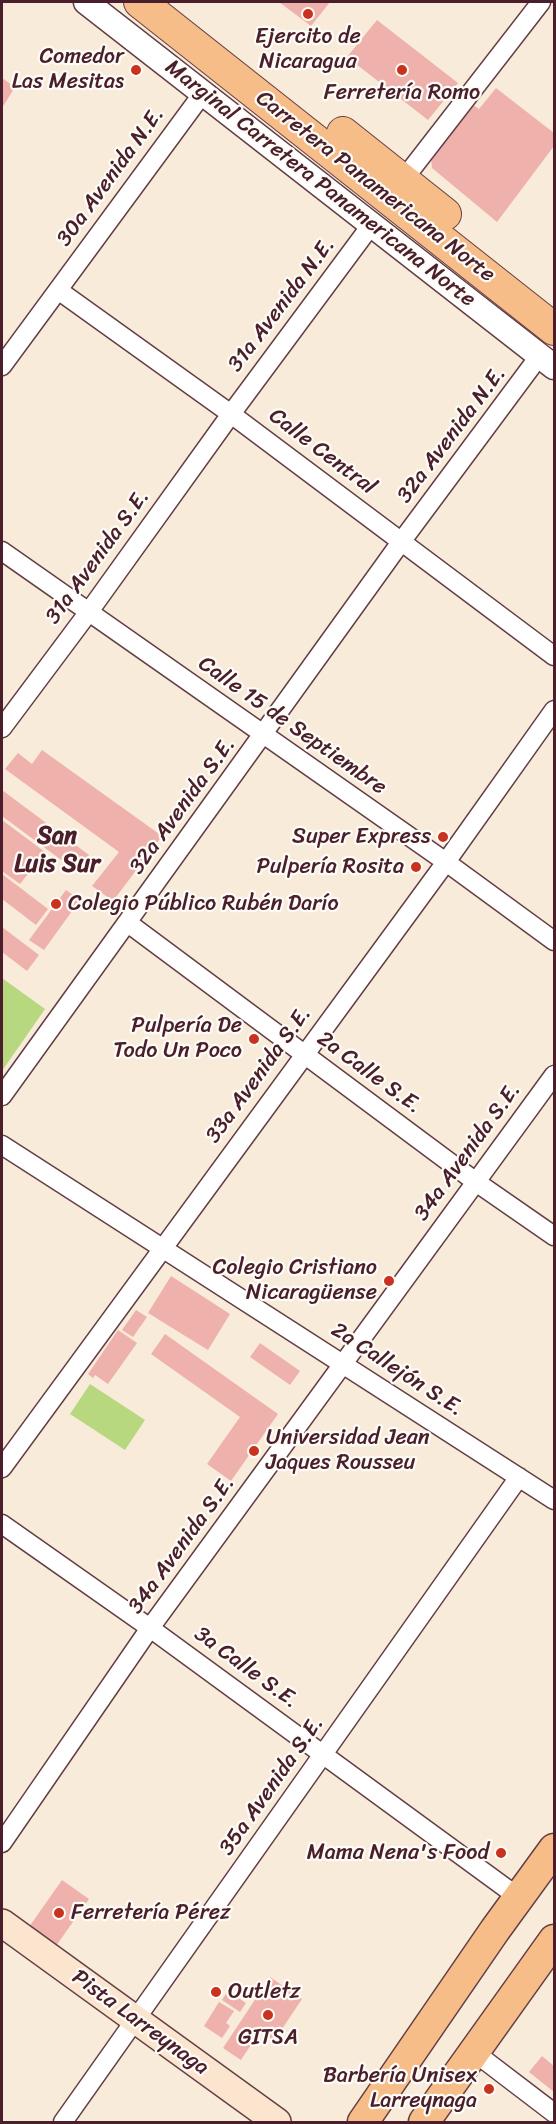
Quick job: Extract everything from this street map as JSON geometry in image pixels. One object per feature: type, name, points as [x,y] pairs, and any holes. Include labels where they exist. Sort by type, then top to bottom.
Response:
[{"type":"highway","name":"Carretera Panamericana Norte","points":[[140,2],[455,249],[550,350]]},
{"type":"highway","name":"Carretera Panamericana Norte","points":[[174,2],[403,180],[555,302]]},
{"type":"main road","points":[[363,2122],[518,1898],[555,1849]]},
{"type":"main road","name":"Pista Larreynaga","points":[[2,1923],[246,2122]]},
{"type":"main road","points":[[429,2118],[555,1940]]},
{"type":"main road","name":"Pista Larreynaga","points":[[2,1945],[277,2122]]},
{"type":"street","name":"Marginal Carretera Panamericana Norte","points":[[86,2],[502,325],[550,350]]},
{"type":"street","points":[[403,180],[541,2]]},
{"type":"street","name":"30a Avenida N.E.","points":[[2,366],[58,290],[212,100]]},
{"type":"street","name":"31a Avenida N.E.","points":[[231,414],[372,224]]},
{"type":"street","points":[[455,249],[502,325]]},
{"type":"street","name":"Calle Central","points":[[58,290],[231,414],[555,656]]},
{"type":"street","name":"32a Avenida N.E.","points":[[402,542],[550,350]]},
{"type":"street","name":"31a Avenida S.E.","points":[[2,728],[231,414]]},
{"type":"street","name":"32a Avenida S.E.","points":[[2,1096],[402,542]]},
{"type":"street","name":"Calle 15 de Septiembre","points":[[2,551],[555,940]]},
{"type":"street","name":"33a Avenida S.E.","points":[[2,1468],[555,710]]},
{"type":"street","name":"2a Calle S.E.","points":[[128,923],[476,1182],[555,1236]]},
{"type":"street","name":"34a Avenida S.E.","points":[[2,1843],[150,1628],[555,1075]]},
{"type":"street","name":"2a Callejón S.E.","points":[[2,1145],[555,1500]]},
{"type":"street","name":"35a Avenida S.E.","points":[[63,2122],[519,1477]]},
{"type":"street","name":"3a Calle S.E.","points":[[2,1524],[150,1628],[518,1898]]},
{"type":"street","points":[[474,2052],[555,2113]]},
{"type":"green space","points":[[2,978],[45,1009],[2,1071]]},
{"type":"green space","points":[[90,1384],[145,1420],[125,1450],[70,1414]]},
{"type":"building","name":"Ejercito de Nicaragua","points":[[279,2],[330,2],[311,26]]},
{"type":"building","name":"Ferretería Romo","points":[[377,20],[458,83],[428,120],[347,57]]},
{"type":"building","points":[[2,78],[15,87],[2,108]]},
{"type":"building","points":[[496,88],[554,133],[554,146],[497,222],[432,168],[431,158],[472,104],[479,109]]},
{"type":"building","points":[[42,750],[162,836],[113,901],[92,886],[119,852],[5,769],[18,753],[32,764]]},
{"type":"building","points":[[2,790],[89,855],[76,871],[2,816]]},
{"type":"building","points":[[2,820],[45,852],[20,884],[2,871]]},
{"type":"building","points":[[2,874],[48,909],[36,925],[2,899]]},
{"type":"building","points":[[66,890],[80,900],[44,950],[29,940]]},
{"type":"building","points":[[2,927],[39,955],[27,971],[2,952]]},
{"type":"building","points":[[171,1276],[230,1314],[208,1350],[148,1313]]},
{"type":"building","points":[[136,1310],[147,1317],[133,1337],[122,1330]]},
{"type":"building","points":[[118,1330],[137,1343],[108,1384],[95,1375],[93,1378],[88,1374]]},
{"type":"building","points":[[165,1334],[278,1414],[231,1481],[207,1464],[240,1417],[151,1354]]},
{"type":"building","points":[[260,1343],[300,1371],[290,1385],[250,1357]]},
{"type":"building","name":"Ferretería Pérez","points":[[62,1880],[89,1899],[56,1946],[29,1927]]},
{"type":"building","name":"GITSA","points":[[270,1977],[302,1999],[274,2041],[260,2031],[241,2060],[223,2048]]},
{"type":"building","points":[[228,1991],[246,2003],[240,2012],[222,2000]]},
{"type":"building","points":[[219,2002],[234,2011],[226,2023],[230,2026],[222,2038],[204,2026]]},
{"type":"building","points":[[542,2056],[554,2066],[554,2092],[529,2072]]},
{"type":"place","name":"Ejercito de Nicaragua","points":[[308,14]]},
{"type":"place","name":"Comedor Las Mesitas","points":[[136,70]]},
{"type":"place","name":"Ferretería Romo","points":[[402,70]]},
{"type":"place","name":"Super Express","points":[[443,837]]},
{"type":"place","name":"Pulpería Rosita","points":[[416,867]]},
{"type":"place","name":"Colegio Público Rubén Darío","points":[[56,904]]},
{"type":"place","name":"Pulpería De Todo Un Poco","points":[[254,1039]]},
{"type":"place","name":"Colegio Cristiano Nicaragüense","points":[[389,1281]]},
{"type":"place","name":"Universidad Jean Jaques Rousseu","points":[[254,1451]]},
{"type":"place","name":"Mama Nena's Food","points":[[501,1853]]},
{"type":"place","name":"Ferretería Pérez","points":[[59,1913]]},
{"type":"place","name":"Outletz","points":[[216,1992]]},
{"type":"place","name":"GITSA","points":[[268,2015]]},
{"type":"place","name":"Barbería Unisex Larreynaga","points":[[489,2089]]},
{"type":"district","name":"San Luis Sur","points":[[57,851]]}]
